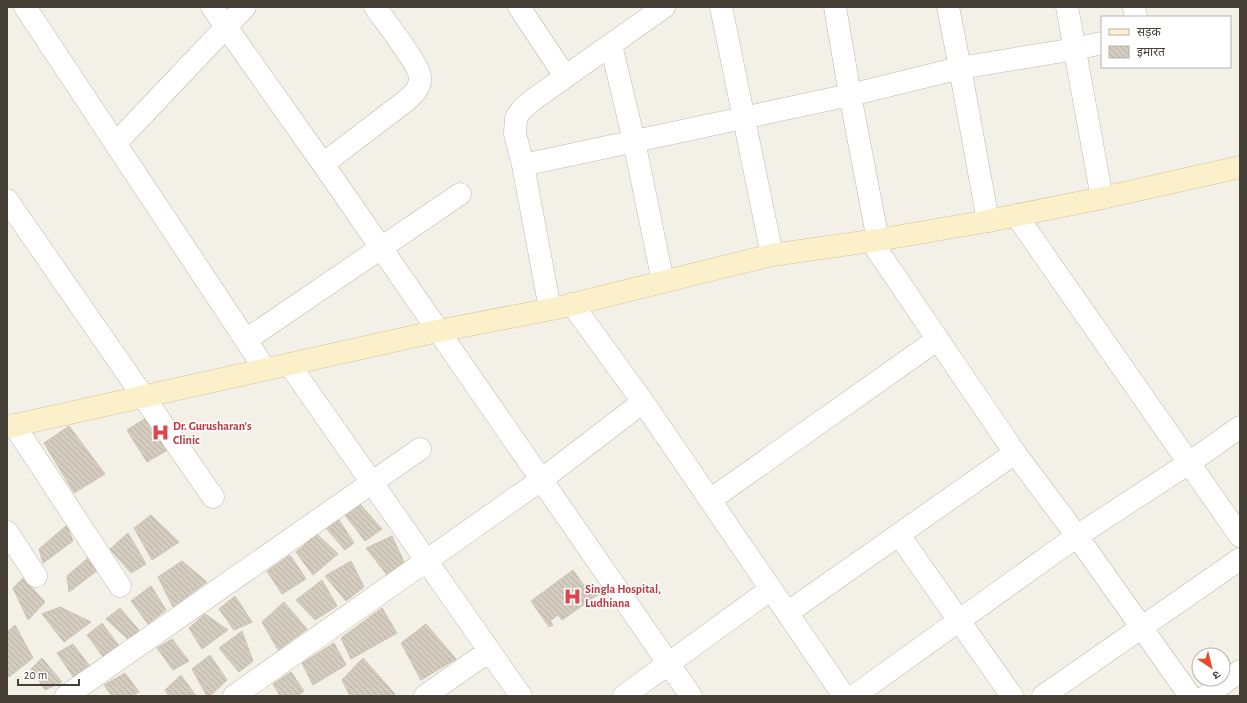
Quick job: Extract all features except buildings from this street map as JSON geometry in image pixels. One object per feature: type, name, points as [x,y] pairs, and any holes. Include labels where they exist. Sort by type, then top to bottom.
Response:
[{"type":"street","points":[[25,7],[265,369]]},
{"type":"street","points":[[212,7],[691,696]]},
{"type":"street","points":[[116,143],[245,7]]},
{"type":"street","points":[[322,164],[407,100],[415,93],[420,83],[419,72],[411,58],[375,7]]},
{"type":"street","points":[[519,7],[565,76]]},
{"type":"street","points":[[721,7],[772,255]]},
{"type":"street","points":[[835,7],[874,241],[1015,453],[1078,536],[1190,696]]},
{"type":"street","points":[[948,7],[988,221]]},
{"type":"street","points":[[1067,7],[1102,198]]},
{"type":"street","points":[[550,309],[516,134],[516,118],[522,109],[565,76],[611,44],[654,10]]},
{"type":"street","points":[[523,166],[850,95],[960,68],[1101,43]]},
{"type":"street","points":[[611,44],[634,141],[663,282]]},
{"type":"street","points":[[120,586],[11,426],[438,331],[550,309],[772,255],[874,241],[988,221],[1102,198],[1240,167]]},
{"type":"street","points":[[246,340],[460,194]]},
{"type":"street","points":[[7,200],[213,498]]},
{"type":"street","points":[[1016,215],[1240,536]]},
{"type":"street","points":[[572,304],[643,402],[844,696]]},
{"type":"street","points":[[710,500],[938,339]]},
{"type":"street","points":[[290,364],[521,696]]},
{"type":"street","points":[[234,696],[541,480],[643,402]]},
{"type":"street","points":[[854,696],[1078,536],[1189,463],[1240,427]]},
{"type":"street","points":[[66,696],[420,449]]},
{"type":"street","points":[[787,613],[1015,453]]},
{"type":"street","points":[[7,532],[36,576]]},
{"type":"street","points":[[899,535],[1012,696]]},
{"type":"street","points":[[1044,696],[1240,560]]},
{"type":"street","points":[[624,696],[771,589]]},
{"type":"street","points":[[425,696],[489,651]]},
{"type":"street","points":[[1206,696],[1240,671]]},
{"type":"place","name":"Dr. Gurusharan's Clinic","points":[[160,433]]},
{"type":"place","name":"Singla Hospital, Ludhiana","points":[[572,596]]}]
